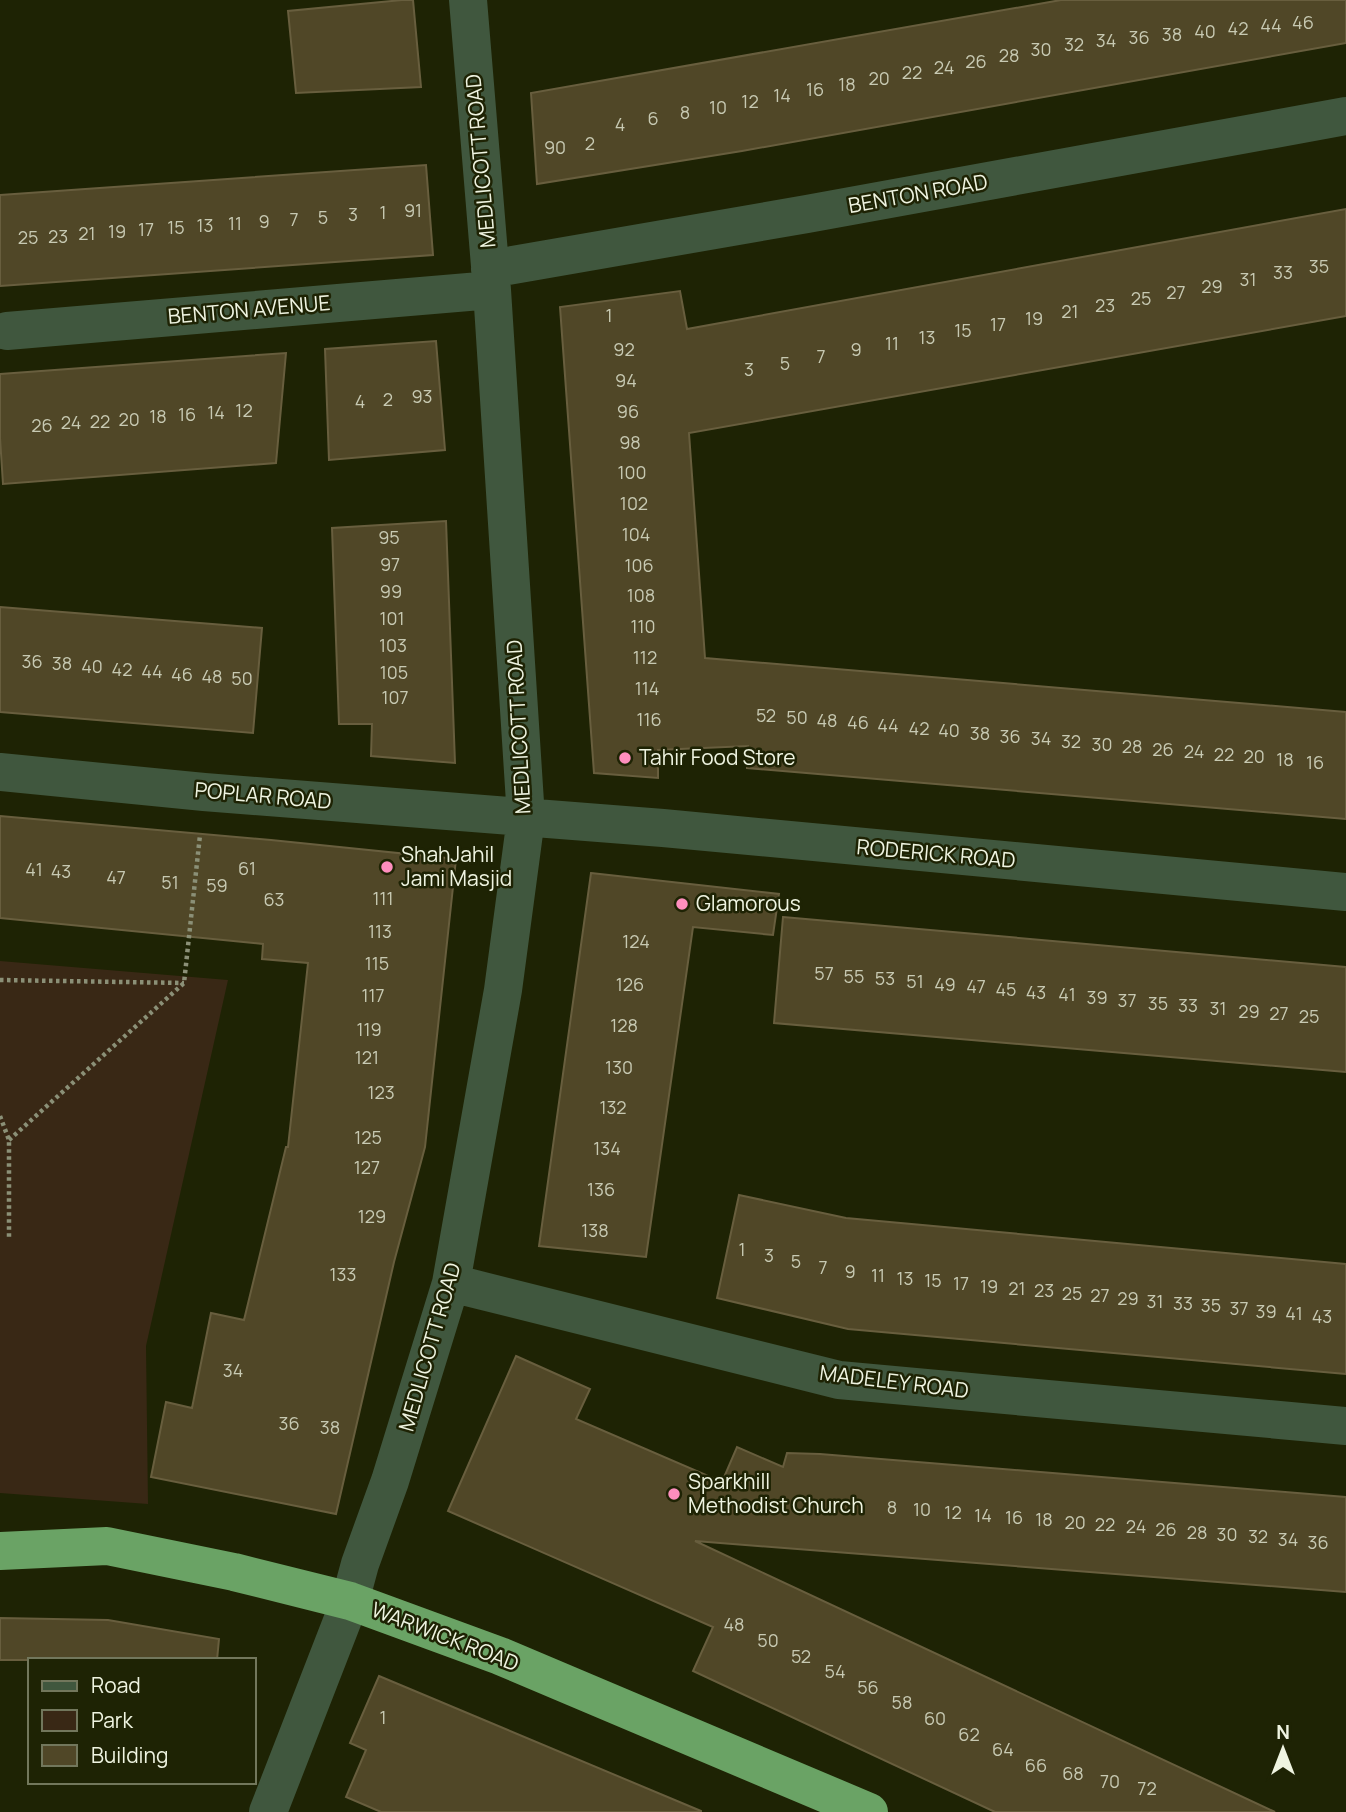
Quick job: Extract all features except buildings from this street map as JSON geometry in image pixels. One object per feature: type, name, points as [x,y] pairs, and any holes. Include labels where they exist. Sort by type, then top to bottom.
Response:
[{"type":"highway","name":"WARWICK ROAD","points":[[0,1552],[107,1546],[234,1572],[350,1601],[500,1656],[869,1812]]},
{"type":"street","name":"MEDLICOTT ROAD","points":[[268,1812],[350,1601],[451,1283],[503,990],[526,818],[491,279],[468,0]]},
{"type":"street","name":"BENTON ROAD","points":[[491,279],[807,214],[1346,116]]},
{"type":"street","name":"BENTON AVENUE","points":[[7,331],[491,279]]},
{"type":"street","name":"POPLAR ROAD","points":[[0,772],[204,792],[526,818]]},
{"type":"street","name":"RODERICK ROAD","points":[[526,818],[1346,892]]},
{"type":"street","name":"MADELEY ROAD","points":[[451,1283],[839,1380],[1346,1426]]},
{"type":"path","points":[[9,1140],[184,983],[204,792]]},
{"type":"path","points":[[0,980],[184,983]]},
{"type":"path","points":[[0,1116],[9,1140],[9,1240]]},
{"type":"green space","points":[[0,961],[228,980],[146,1346],[148,1504],[0,1493]]},
{"type":"place","name":"Tahir Food Store","points":[[625,758]]},
{"type":"place","name":"ShahJahil Jami Masjid","points":[[387,867]]},
{"type":"place","name":"Glamorous","points":[[682,904]]},
{"type":"place","name":"Sparkhill Methodist Church","points":[[674,1494]]}]
